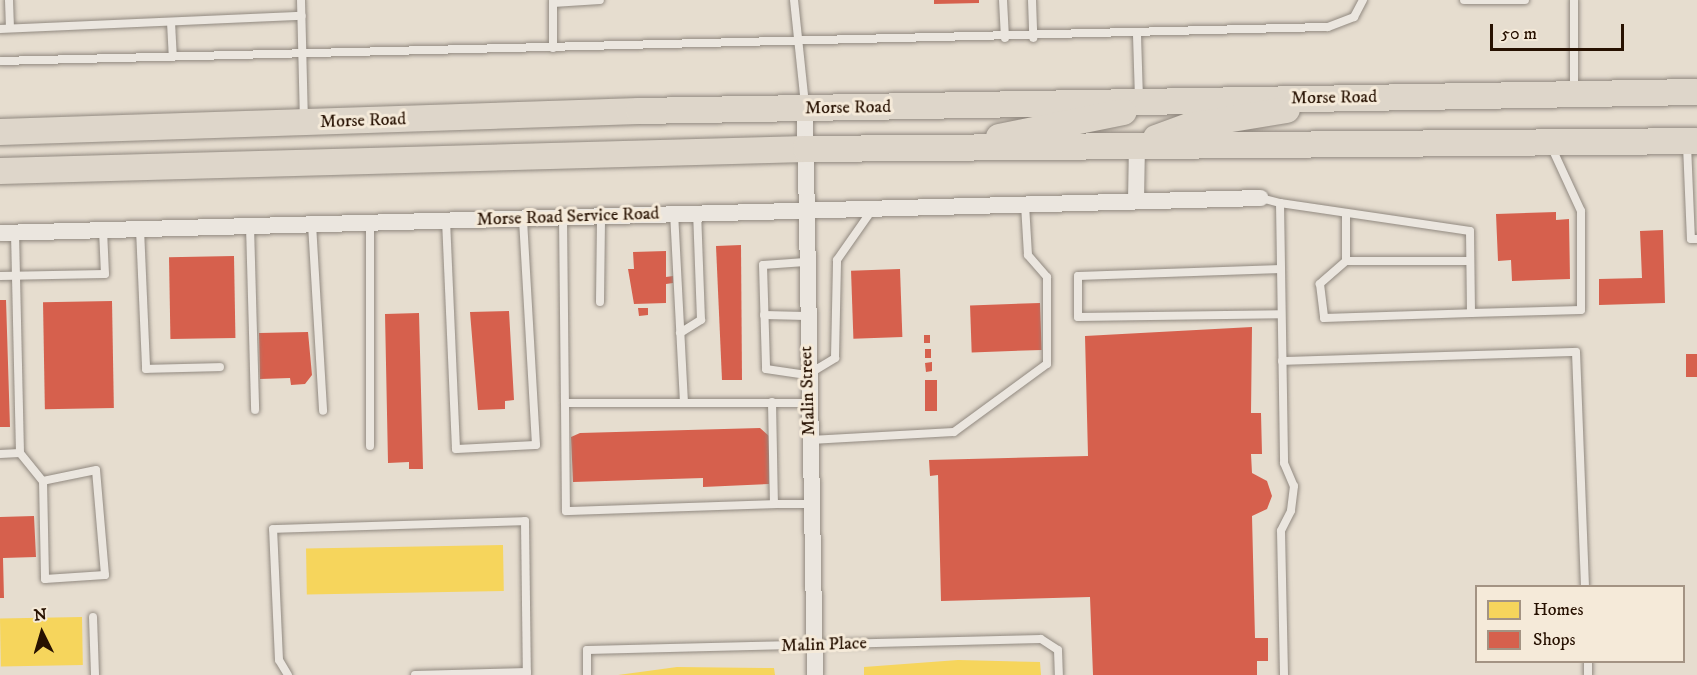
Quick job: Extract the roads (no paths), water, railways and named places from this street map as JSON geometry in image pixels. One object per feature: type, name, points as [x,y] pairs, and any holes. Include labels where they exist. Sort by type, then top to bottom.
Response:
[{"type":"main road","name":"Morse Road","points":[[0,132],[805,108],[1697,92]]},
{"type":"main road","points":[[1137,144],[1189,126],[1355,98]]},
{"type":"main road","points":[[964,147],[1032,128],[1120,115],[1139,101]]},
{"type":"main road","points":[[0,171],[806,149],[1137,144],[1692,141]]},
{"type":"street","name":"Malin Street","points":[[805,108],[804,210],[815,675]]},
{"type":"street","points":[[1136,201],[1137,144]]},
{"type":"street","name":"Morse Road Service Road","points":[[7,232],[1261,198]]},
{"type":"lane","points":[[9,0],[10,28]]},
{"type":"lane","points":[[301,0],[304,123]]},
{"type":"lane","points":[[553,48],[553,2],[600,0]]},
{"type":"lane","points":[[794,0],[795,43],[805,108]]},
{"type":"lane","points":[[1003,0],[1005,38]]},
{"type":"lane","points":[[1032,0],[1033,38]]},
{"type":"lane","points":[[0,61],[1033,38],[1328,27],[1354,17],[1363,0]]},
{"type":"lane","points":[[1464,0],[1525,0]]},
{"type":"lane","points":[[1574,0],[1574,93]]},
{"type":"lane","points":[[0,29],[302,16]]},
{"type":"lane","points":[[171,22],[173,57]]},
{"type":"lane","points":[[1137,35],[1139,101]]},
{"type":"lane","points":[[1692,141],[1691,239],[1697,239]]},
{"type":"lane","points":[[1470,261],[1346,261],[1320,284],[1324,318],[1581,310],[1581,211],[1549,142]]},
{"type":"lane","points":[[1261,198],[1280,203],[1470,231],[1471,313]]},
{"type":"lane","points":[[1280,203],[1284,463],[1294,499],[1281,531],[1284,675]]},
{"type":"lane","points":[[809,440],[954,432],[1047,364],[1047,277],[1028,255],[1025,204]]},
{"type":"lane","points":[[805,262],[763,265],[766,369],[807,375],[835,358],[837,260],[872,208]]},
{"type":"lane","points":[[680,333],[701,320],[697,213]]},
{"type":"lane","points":[[1346,213],[1346,261]]},
{"type":"lane","points":[[674,214],[684,403]]},
{"type":"lane","points":[[600,302],[601,216]]},
{"type":"lane","points":[[562,217],[566,511],[811,504]]},
{"type":"lane","points":[[446,220],[456,449],[536,445],[523,218]]},
{"type":"lane","points":[[370,222],[370,446]]},
{"type":"lane","points":[[312,224],[322,411]]},
{"type":"lane","points":[[250,226],[255,410]]},
{"type":"lane","points":[[140,229],[146,369],[220,368]]},
{"type":"lane","points":[[0,276],[105,274],[103,230]]},
{"type":"lane","points":[[7,232],[15,276],[20,453],[43,481],[45,579],[105,575],[96,470],[43,481]]},
{"type":"lane","points":[[1281,269],[1078,276],[1078,317],[1281,314]]},
{"type":"lane","points":[[764,315],[806,316]]},
{"type":"lane","points":[[1282,361],[1576,352],[1585,585]]},
{"type":"lane","points":[[772,402],[774,504]]},
{"type":"lane","points":[[565,403],[808,403]]},
{"type":"lane","points":[[0,454],[20,453]]},
{"type":"lane","points":[[288,675],[279,660],[273,530],[525,521],[527,674],[415,675]]},
{"type":"lane","points":[[93,617],[95,675]]},
{"type":"lane","name":"Malin Place","points":[[587,675],[587,650],[1041,639],[1058,650],[1059,675]]}]
